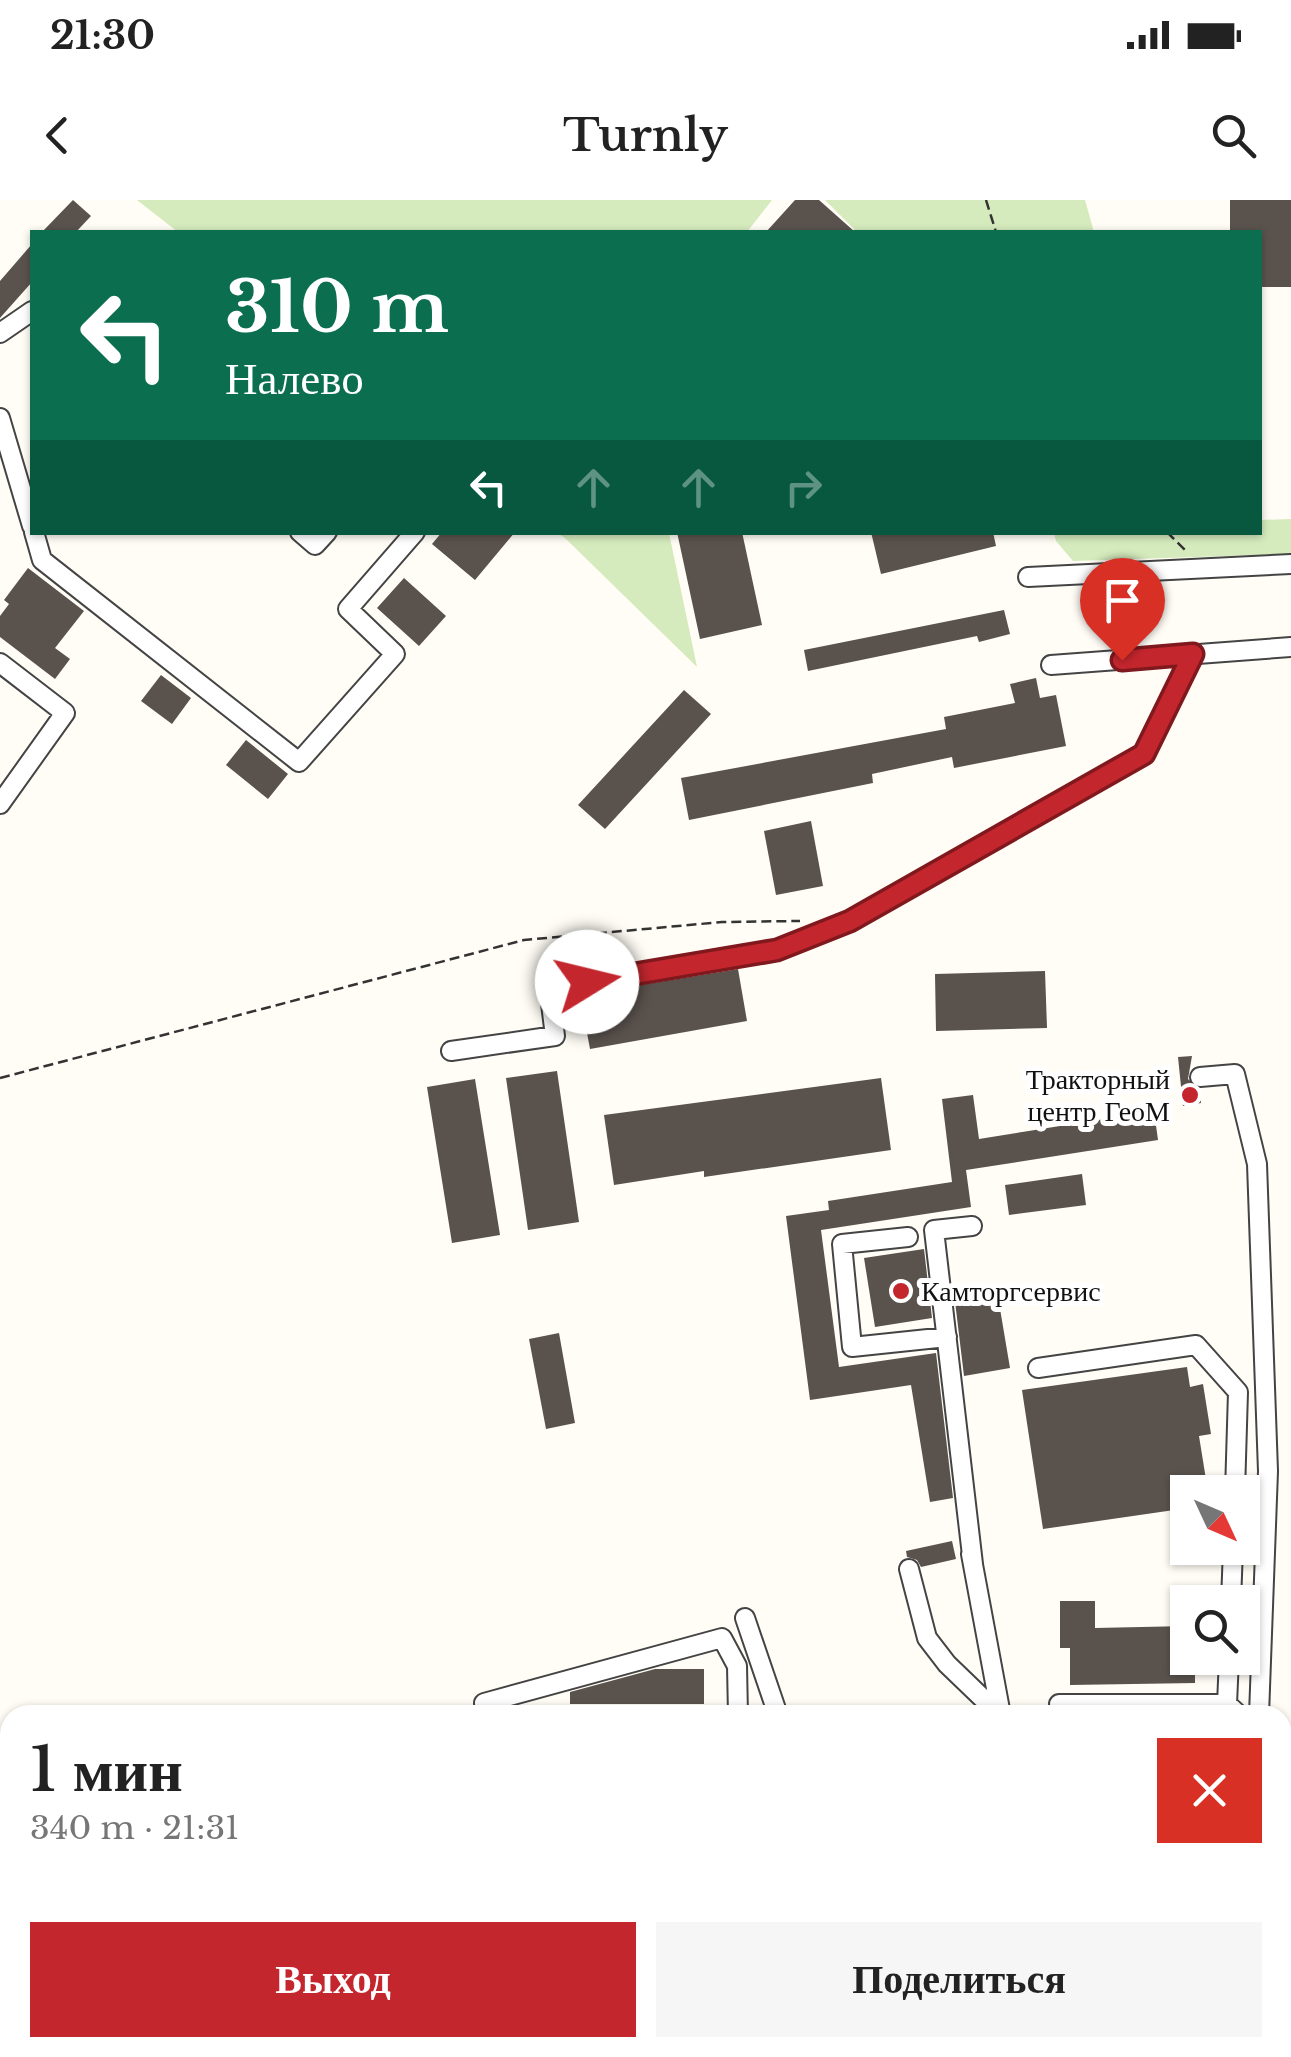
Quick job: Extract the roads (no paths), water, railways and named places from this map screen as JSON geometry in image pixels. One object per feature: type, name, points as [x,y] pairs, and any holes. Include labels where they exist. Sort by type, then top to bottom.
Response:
[{"type":"lane","points":[[0,333],[30,312]]},
{"type":"lane","points":[[0,418],[30,519]]},
{"type":"lane","points":[[35,535],[42,560],[299,762],[394,654],[348,608],[412,535]]},
{"type":"lane","points":[[303,535],[315,545],[323,535]]},
{"type":"lane","points":[[1028,576],[1291,564]]},
{"type":"lane","points":[[1051,665],[1291,647]]},
{"type":"lane","points":[[451,1051],[555,1036],[549,988],[777,950],[850,921],[1144,754],[1193,654]]},
{"type":"lane","points":[[0,663],[65,712],[0,804]]},
{"type":"lane","points":[[1200,1078],[1234,1074],[1257,1164],[1268,1471],[1259,1705]]},
{"type":"lane","points":[[972,1226],[934,1230],[972,1559],[999,1705]]},
{"type":"lane","points":[[908,1237],[842,1244],[852,1347],[947,1337]]},
{"type":"lane","points":[[1038,1368],[1196,1345],[1238,1392],[1236,1475]]},
{"type":"lane","points":[[909,1569],[927,1638],[947,1664],[990,1705]]},
{"type":"lane","points":[[745,1618],[775,1705]]},
{"type":"lane","points":[[484,1705],[722,1638],[737,1666],[738,1705]]},
{"type":"lane","points":[[1230,1675],[1233,1705]]},
{"type":"lane","points":[[1059,1704],[1088,1705]]},
{"type":"place","name":"Тракторный центр ГеоМ","points":[[1190,1095]]},
{"type":"place","name":"Камторгсервис","points":[[901,1291]]}]
